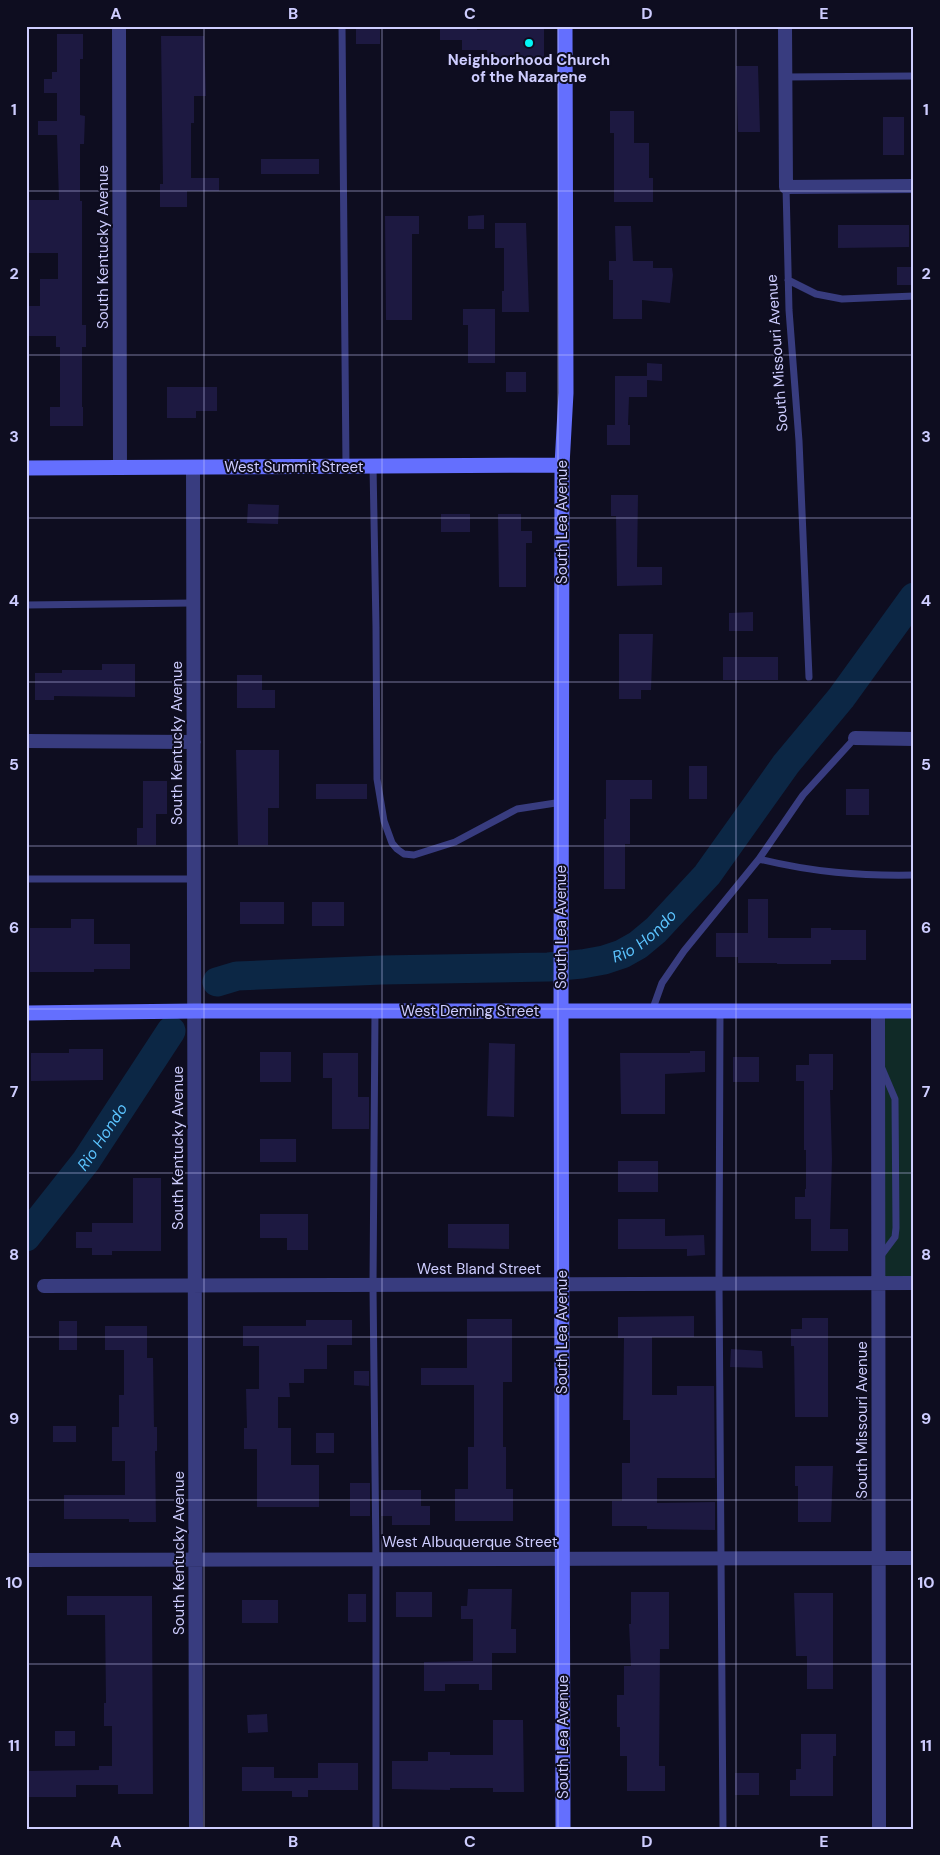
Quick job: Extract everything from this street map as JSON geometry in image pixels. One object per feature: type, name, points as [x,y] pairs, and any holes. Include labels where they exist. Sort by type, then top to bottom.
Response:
[{"type":"street","name":"South Kentucky Avenue","points":[[119,26],[120,468]]},
{"type":"street","name":"South Lea Avenue","points":[[563,1829],[561,943],[562,464],[566,393],[565,26]]},
{"type":"street","name":"South Missouri Avenue","points":[[784,26],[786,187]]},
{"type":"street","points":[[786,187],[914,186]]},
{"type":"street","name":"West Summit Street","points":[[26,468],[562,464]]},
{"type":"street","name":"South Kentucky Avenue","points":[[193,467],[196,1829]]},
{"type":"street","points":[[855,738],[914,740]]},
{"type":"street","points":[[26,741],[194,742]]},
{"type":"street","name":"West Deming Street","points":[[26,1013],[194,1011],[914,1011]]},
{"type":"street","name":"South Missouri Avenue","points":[[878,1011],[880,1829]]},
{"type":"street","name":"West Bland Street","points":[[44,1286],[195,1287],[914,1283]]},
{"type":"street","name":"West Albuquerque Street","points":[[26,1560],[914,1558]]},
{"type":"lane","points":[[342,26],[346,466]]},
{"type":"lane","points":[[785,77],[914,76]]},
{"type":"lane","name":"South Missouri Avenue","points":[[786,187],[790,335],[799,441],[809,677]]},
{"type":"lane","points":[[788,280],[816,294],[842,299],[914,296]]},
{"type":"lane","points":[[372,466],[377,778],[384,821],[392,843],[404,854],[414,855],[455,842],[517,809],[562,802]]},
{"type":"lane","points":[[26,605],[193,603]]},
{"type":"lane","points":[[652,1011],[662,983],[673,967],[759,859],[803,795],[855,738]]},
{"type":"lane","points":[[759,859],[816,872],[883,876],[914,875]]},
{"type":"lane","points":[[26,879],[194,879]]},
{"type":"lane","points":[[375,1011],[373,1286],[376,1829]]},
{"type":"lane","points":[[720,1011],[718,1284],[723,1829]]},
{"type":"green space","points":[[878,1011],[914,1011],[914,1283],[878,1283]]},
{"type":"building","points":[[356,26],[380,26],[380,44],[356,44]]},
{"type":"building","points":[[440,26],[477,26],[477,30],[515,29],[515,26],[544,26],[544,60],[488,61],[487,50],[462,50],[462,40],[440,40]]},
{"type":"building","points":[[57,34],[83,34],[83,59],[80,59],[80,115],[85,116],[84,144],[80,144],[80,201],[82,201],[82,325],[86,325],[86,347],[82,347],[83,426],[50,426],[50,407],[60,407],[60,347],[56,347],[56,336],[27,336],[27,306],[40,306],[40,279],[58,279],[58,253],[26,253],[26,200],[59,200],[57,135],[38,135],[38,121],[57,121],[57,93],[44,93],[44,79],[52,79],[52,72],[57,72]]},
{"type":"building","points":[[161,36],[204,36],[206,96],[194,96],[194,123],[191,123],[191,178],[219,178],[219,191],[187,191],[187,207],[160,207],[160,184],[163,184]]},
{"type":"building","points":[[736,66],[758,66],[760,132],[738,132]]},
{"type":"building","points":[[610,111],[634,111],[634,143],[649,143],[649,178],[653,178],[653,202],[614,202],[614,133],[610,133]]},
{"type":"building","points":[[883,117],[904,117],[904,155],[883,155]]},
{"type":"building","points":[[261,159],[319,159],[319,174],[261,174]]},
{"type":"building","points":[[484,215],[484,229],[468,229],[468,216]]},
{"type":"building","points":[[385,216],[419,216],[419,234],[412,234],[412,320],[386,320]]},
{"type":"building","points":[[495,223],[526,223],[529,312],[502,312],[504,248],[495,248]]},
{"type":"building","points":[[838,225],[909,225],[909,247],[838,248]]},
{"type":"building","points":[[615,226],[631,226],[633,261],[653,261],[653,268],[672,268],[670,303],[642,300],[642,319],[613,319],[613,280],[609,280],[609,261],[616,261]]},
{"type":"building","points":[[897,267],[914,267],[914,285],[897,285]]},
{"type":"building","points":[[463,309],[495,309],[495,363],[468,363],[468,325],[463,325]]},
{"type":"building","points":[[647,363],[662,364],[662,381],[647,380]]},
{"type":"building","points":[[506,372],[526,372],[526,392],[506,392]]},
{"type":"building","points":[[615,376],[647,376],[647,397],[629,397],[628,425],[630,425],[630,445],[607,445],[607,425],[615,425]]},
{"type":"building","points":[[167,387],[217,387],[217,411],[196,411],[196,418],[167,418]]},
{"type":"building","points":[[611,495],[638,495],[637,567],[662,567],[662,585],[617,586],[616,516],[611,516]]},
{"type":"building","points":[[248,504],[279,505],[278,524],[247,523]]},
{"type":"building","points":[[441,514],[470,514],[470,532],[441,532]]},
{"type":"building","points":[[498,514],[521,514],[521,531],[532,531],[532,543],[526,543],[526,587],[499,587]]},
{"type":"building","points":[[753,612],[753,631],[729,631],[729,613]]},
{"type":"building","points":[[619,634],[653,634],[651,690],[641,690],[641,699],[619,699]]},
{"type":"building","points":[[723,657],[778,657],[778,680],[723,680]]},
{"type":"building","points":[[102,664],[135,664],[135,697],[54,696],[54,700],[35,700],[35,673],[62,673],[62,670],[102,670]]},
{"type":"building","points":[[237,675],[262,675],[262,690],[275,690],[275,708],[237,708]]},
{"type":"building","points":[[236,750],[279,750],[279,808],[268,808],[268,845],[238,845]]},
{"type":"building","points":[[689,766],[707,766],[707,799],[689,799]]},
{"type":"building","points":[[606,780],[652,780],[652,799],[630,799],[630,844],[625,844],[625,889],[604,889]]},
{"type":"building","points":[[143,781],[167,781],[167,814],[156,814],[156,845],[137,845],[137,828],[143,828]]},
{"type":"building","points":[[316,784],[367,784],[367,799],[316,799]]},
{"type":"building","points":[[846,789],[869,789],[869,815],[846,815]]},
{"type":"building","points":[[748,899],[768,899],[768,938],[811,938],[811,928],[866,930],[866,960],[831,960],[831,964],[777,964],[738,963],[738,957],[716,957],[716,933],[748,933]]},
{"type":"building","points":[[240,902],[284,902],[284,924],[240,924]]},
{"type":"building","points":[[312,902],[344,902],[344,926],[312,926]]},
{"type":"building","points":[[71,919],[94,919],[94,944],[130,944],[130,969],[94,969],[94,972],[30,972],[30,928],[71,928]]},
{"type":"building","points":[[489,1043],[515,1044],[514,1117],[487,1116]]},
{"type":"building","points":[[69,1049],[103,1049],[103,1080],[31,1081],[31,1053],[69,1053]]},
{"type":"building","points":[[690,1051],[705,1051],[705,1072],[665,1074],[665,1114],[621,1114],[620,1053],[690,1053]]},
{"type":"building","points":[[260,1052],[291,1052],[291,1082],[260,1082]]},
{"type":"building","points":[[323,1053],[358,1053],[358,1097],[369,1097],[369,1129],[332,1129],[332,1078],[323,1078]]},
{"type":"building","points":[[809,1054],[833,1054],[833,1090],[830,1090],[832,1159],[830,1229],[848,1229],[848,1251],[811,1251],[811,1219],[795,1219],[795,1197],[805,1197],[806,1189],[804,1081],[796,1081],[796,1065],[809,1065]]},
{"type":"building","points":[[733,1057],[759,1057],[759,1082],[733,1082]]},
{"type":"building","points":[[260,1139],[296,1139],[296,1162],[260,1162]]},
{"type":"building","points":[[618,1161],[658,1161],[658,1192],[618,1192]]},
{"type":"building","points":[[133,1178],[161,1178],[161,1251],[112,1251],[112,1255],[92,1255],[92,1248],[76,1248],[76,1232],[92,1232],[92,1223],[133,1223]]},
{"type":"building","points":[[260,1214],[308,1214],[308,1250],[287,1250],[287,1238],[260,1238]]},
{"type":"building","points":[[618,1219],[665,1219],[665,1236],[704,1235],[705,1255],[687,1256],[687,1249],[618,1249]]},
{"type":"building","points":[[448,1224],[509,1224],[509,1249],[448,1248]]},
{"type":"building","points":[[694,1316],[694,1337],[652,1337],[652,1395],[677,1395],[677,1386],[714,1386],[715,1478],[657,1478],[657,1503],[715,1502],[715,1530],[647,1529],[647,1526],[612,1526],[612,1501],[622,1501],[622,1463],[630,1463],[630,1420],[623,1420],[624,1338],[618,1338],[618,1317]]},
{"type":"building","points":[[802,1318],[828,1318],[828,1417],[795,1417],[794,1346],[791,1346],[791,1329],[802,1329]]},
{"type":"building","points":[[467,1319],[512,1319],[512,1382],[503,1382],[503,1447],[506,1447],[506,1489],[513,1489],[513,1521],[455,1521],[455,1489],[468,1489],[468,1447],[474,1447],[474,1385],[421,1385],[421,1368],[467,1368]]},
{"type":"building","points":[[306,1320],[352,1320],[352,1345],[327,1345],[327,1369],[304,1369],[304,1383],[289,1383],[290,1397],[278,1397],[278,1428],[291,1428],[291,1465],[319,1465],[319,1507],[257,1507],[257,1449],[244,1449],[244,1428],[247,1428],[246,1389],[259,1389],[259,1346],[243,1346],[243,1326],[306,1326]]},
{"type":"building","points":[[59,1321],[77,1321],[77,1350],[59,1350]]},
{"type":"building","points":[[105,1326],[147,1326],[147,1358],[153,1358],[154,1427],[157,1427],[157,1451],[155,1451],[156,1522],[129,1522],[129,1519],[64,1519],[64,1495],[125,1495],[125,1461],[112,1461],[112,1427],[119,1427],[119,1395],[124,1395],[124,1350],[105,1350]]},
{"type":"building","points":[[731,1349],[762,1351],[763,1368],[730,1367]]},
{"type":"building","points":[[354,1371],[369,1371],[369,1386],[354,1385]]},
{"type":"building","points":[[53,1426],[76,1426],[76,1442],[53,1442]]},
{"type":"building","points":[[316,1433],[334,1433],[334,1453],[316,1453]]},
{"type":"building","points":[[795,1466],[833,1466],[831,1522],[798,1522],[798,1486],[795,1486]]},
{"type":"building","points":[[350,1483],[370,1483],[370,1516],[350,1516]]},
{"type":"building","points":[[381,1490],[421,1490],[421,1506],[430,1506],[430,1525],[392,1525],[392,1516],[381,1516]]},
{"type":"building","points":[[468,1589],[512,1589],[511,1629],[516,1629],[516,1653],[492,1653],[492,1690],[479,1690],[479,1684],[445,1684],[445,1691],[424,1691],[424,1662],[473,1661],[473,1619],[461,1619],[461,1606],[467,1606]]},
{"type":"building","points":[[396,1592],[432,1592],[432,1617],[396,1617]]},
{"type":"building","points":[[631,1592],[669,1592],[669,1649],[660,1649],[659,1766],[665,1766],[665,1791],[627,1791],[627,1756],[620,1756],[620,1727],[617,1727],[617,1695],[624,1695],[624,1666],[631,1666],[629,1624],[631,1624]]},
{"type":"building","points":[[794,1593],[833,1593],[833,1689],[807,1689],[807,1656],[796,1656]]},
{"type":"building","points":[[348,1594],[366,1594],[366,1622],[348,1622]]},
{"type":"building","points":[[67,1596],[152,1596],[153,1794],[118,1794],[118,1785],[76,1785],[76,1797],[26,1797],[26,1771],[99,1770],[99,1766],[112,1766],[112,1726],[104,1726],[104,1703],[106,1703],[105,1615],[67,1615]]},
{"type":"building","points":[[242,1600],[278,1600],[278,1623],[242,1623]]},
{"type":"building","points":[[267,1714],[268,1732],[248,1733],[247,1715]]},
{"type":"building","points":[[493,1720],[523,1720],[524,1792],[493,1792],[493,1788],[450,1788],[450,1790],[392,1789],[392,1761],[428,1761],[428,1752],[450,1752],[450,1755],[493,1755]]},
{"type":"building","points":[[55,1731],[75,1731],[75,1746],[55,1746]]},
{"type":"building","points":[[801,1734],[836,1734],[836,1756],[833,1756],[833,1796],[790,1796],[790,1780],[796,1780],[796,1769],[801,1769]]},
{"type":"building","points":[[318,1763],[358,1763],[358,1790],[308,1790],[308,1797],[292,1797],[292,1791],[242,1791],[242,1767],[274,1767],[274,1778],[318,1778]]},
{"type":"building","points":[[735,1773],[759,1773],[759,1795],[735,1795]]},
{"type":"waterway","name":"Rio Hondo","points":[[217,982],[237,976],[382,970],[548,967],[582,964],[622,954],[638,945],[656,930],[707,875],[786,764],[841,698],[914,597]]},
{"type":"waterway","name":"Rio Hondo","points":[[26,1237],[86,1161],[171,1031]]},
{"type":"place","name":"Neighborhood Church of the Nazarene","points":[[529,43]]}]
